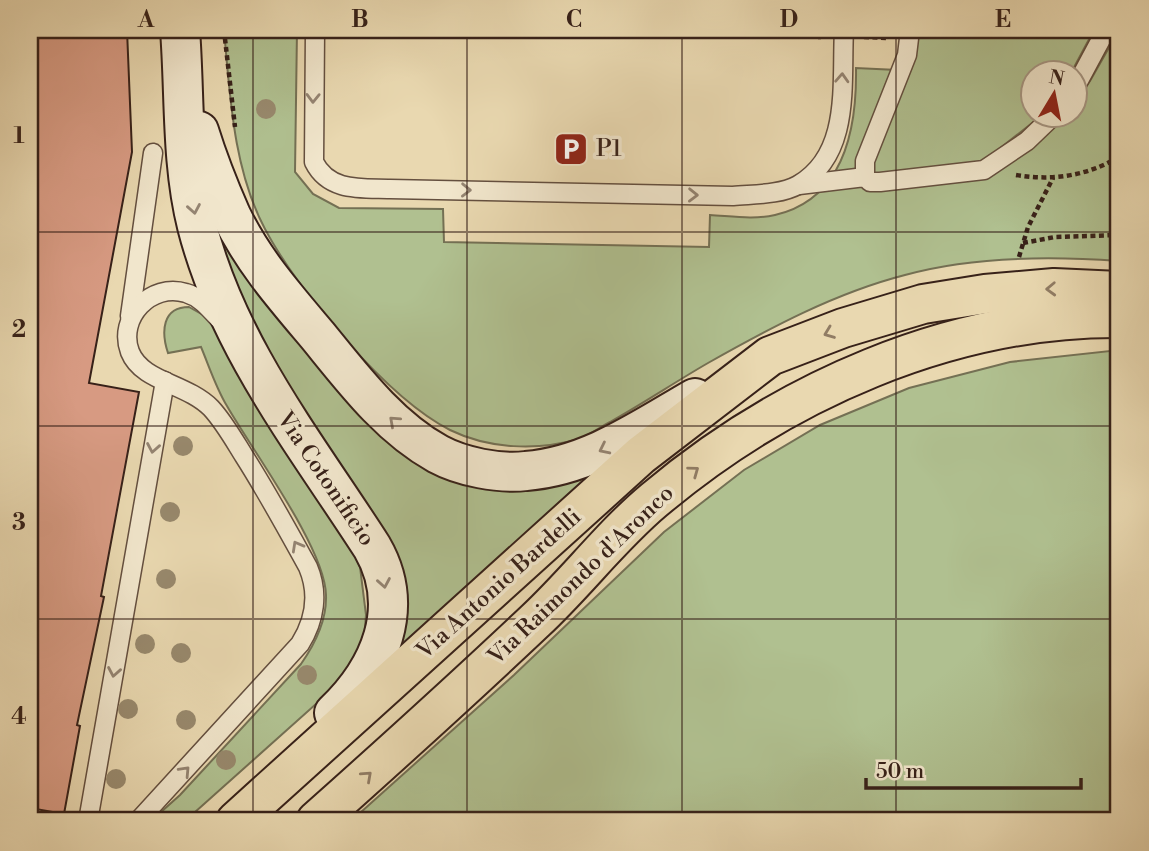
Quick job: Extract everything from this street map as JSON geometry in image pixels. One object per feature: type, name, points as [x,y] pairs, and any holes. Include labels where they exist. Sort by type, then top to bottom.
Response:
[{"type":"main road","points":[[770,356],[843,328],[923,304],[985,294],[1054,288],[1119,291]]},
{"type":"main road","name":"Via Raimondo d'Aronco","points":[[316,821],[537,619],[653,500],[762,422],[844,379],[928,348],[1021,326],[1119,318]]},
{"type":"main road","name":"Via Antonio Bardelli","points":[[236,821],[641,455],[770,356]]},
{"type":"street","name":"Via Cotonificio","points":[[180,30],[187,159],[197,224],[230,320],[253,365],[376,554],[385,578],[387,602],[385,629],[369,675],[338,710],[238,805],[227,821]]},
{"type":"street","name":"Via Cotonificio","points":[[185,92],[232,217],[262,268],[383,411],[410,436],[440,456],[469,466],[524,472],[575,462],[604,450],[770,356]]},
{"type":"lane","points":[[314,30],[314,162],[319,173],[330,183],[344,187],[733,196],[865,177]]},
{"type":"lane","points":[[1090,60],[1106,30]]},
{"type":"lane","points":[[797,185],[825,161],[834,144],[839,125],[838,33]]},
{"type":"lane","points":[[904,34],[907,55],[865,161],[865,177],[870,182],[984,170],[1019,147],[1038,130]]},
{"type":"lane","points":[[138,821],[300,644],[313,615],[316,591],[308,567],[226,428],[200,398],[145,372],[129,349],[128,326],[153,153]]},
{"type":"lane","points":[[128,326],[137,307],[148,298],[162,292],[184,292],[211,310],[253,365]]},
{"type":"lane","points":[[88,821],[165,381]]},
{"type":"path","points":[[224,30],[237,136]]},
{"type":"path","points":[[407,30],[456,31]]},
{"type":"path","points":[[484,32],[532,32]]},
{"type":"path","points":[[559,33],[606,33]]},
{"type":"path","points":[[784,36],[838,33]]},
{"type":"path","points":[[634,34],[682,35]]},
{"type":"path","points":[[863,37],[904,34]]},
{"type":"path","points":[[709,35],[756,36]]},
{"type":"path","points":[[984,170],[1053,178],[1079,174],[1119,157]]},
{"type":"path","points":[[1019,260],[1023,243],[1053,178]]},
{"type":"path","points":[[1023,243],[1055,237],[1119,235]]},
{"type":"path","points":[[1008,261],[1031,259]]},
{"type":"green space","points":[[224,30],[297,30],[295,172],[313,194],[339,208],[443,209],[444,242],[709,247],[710,215],[775,215],[798,207],[817,194],[831,178],[849,137],[856,91],[856,68],[897,70],[860,183],[989,176],[1046,130],[1090,130],[1090,81],[1119,30],[1119,261],[1011,259],[957,264],[905,275],[853,291],[779,325],[708,363],[579,439],[547,445],[497,444],[450,430],[425,415],[372,368],[321,311],[280,254],[254,206],[240,157],[231,106]]},
{"type":"green space","points":[[917,30],[1094,30],[1078,60],[1020,60],[1020,130],[1023,130],[980,164],[870,175]]},
{"type":"green space","points":[[201,172],[385,434],[597,472],[395,655],[328,456],[236,293]]},
{"type":"green space","points":[[189,307],[212,320],[254,403],[274,423],[349,542],[360,567],[366,615],[364,639],[344,679],[185,821],[151,821],[180,795],[301,664],[319,632],[326,605],[322,575],[314,552],[286,499],[223,399],[201,347],[168,353],[164,329],[166,322],[173,311]]},
{"type":"green space","points":[[1119,350],[1119,821],[351,821],[514,675],[664,532],[744,470],[820,425],[909,388],[1010,362]]},
{"type":"building","points":[[30,30],[127,30],[132,152],[89,383],[139,392],[101,596],[104,597],[77,725],[80,726],[64,814],[30,808]]},
{"type":"place","name":"P1","points":[[571,149]]}]
